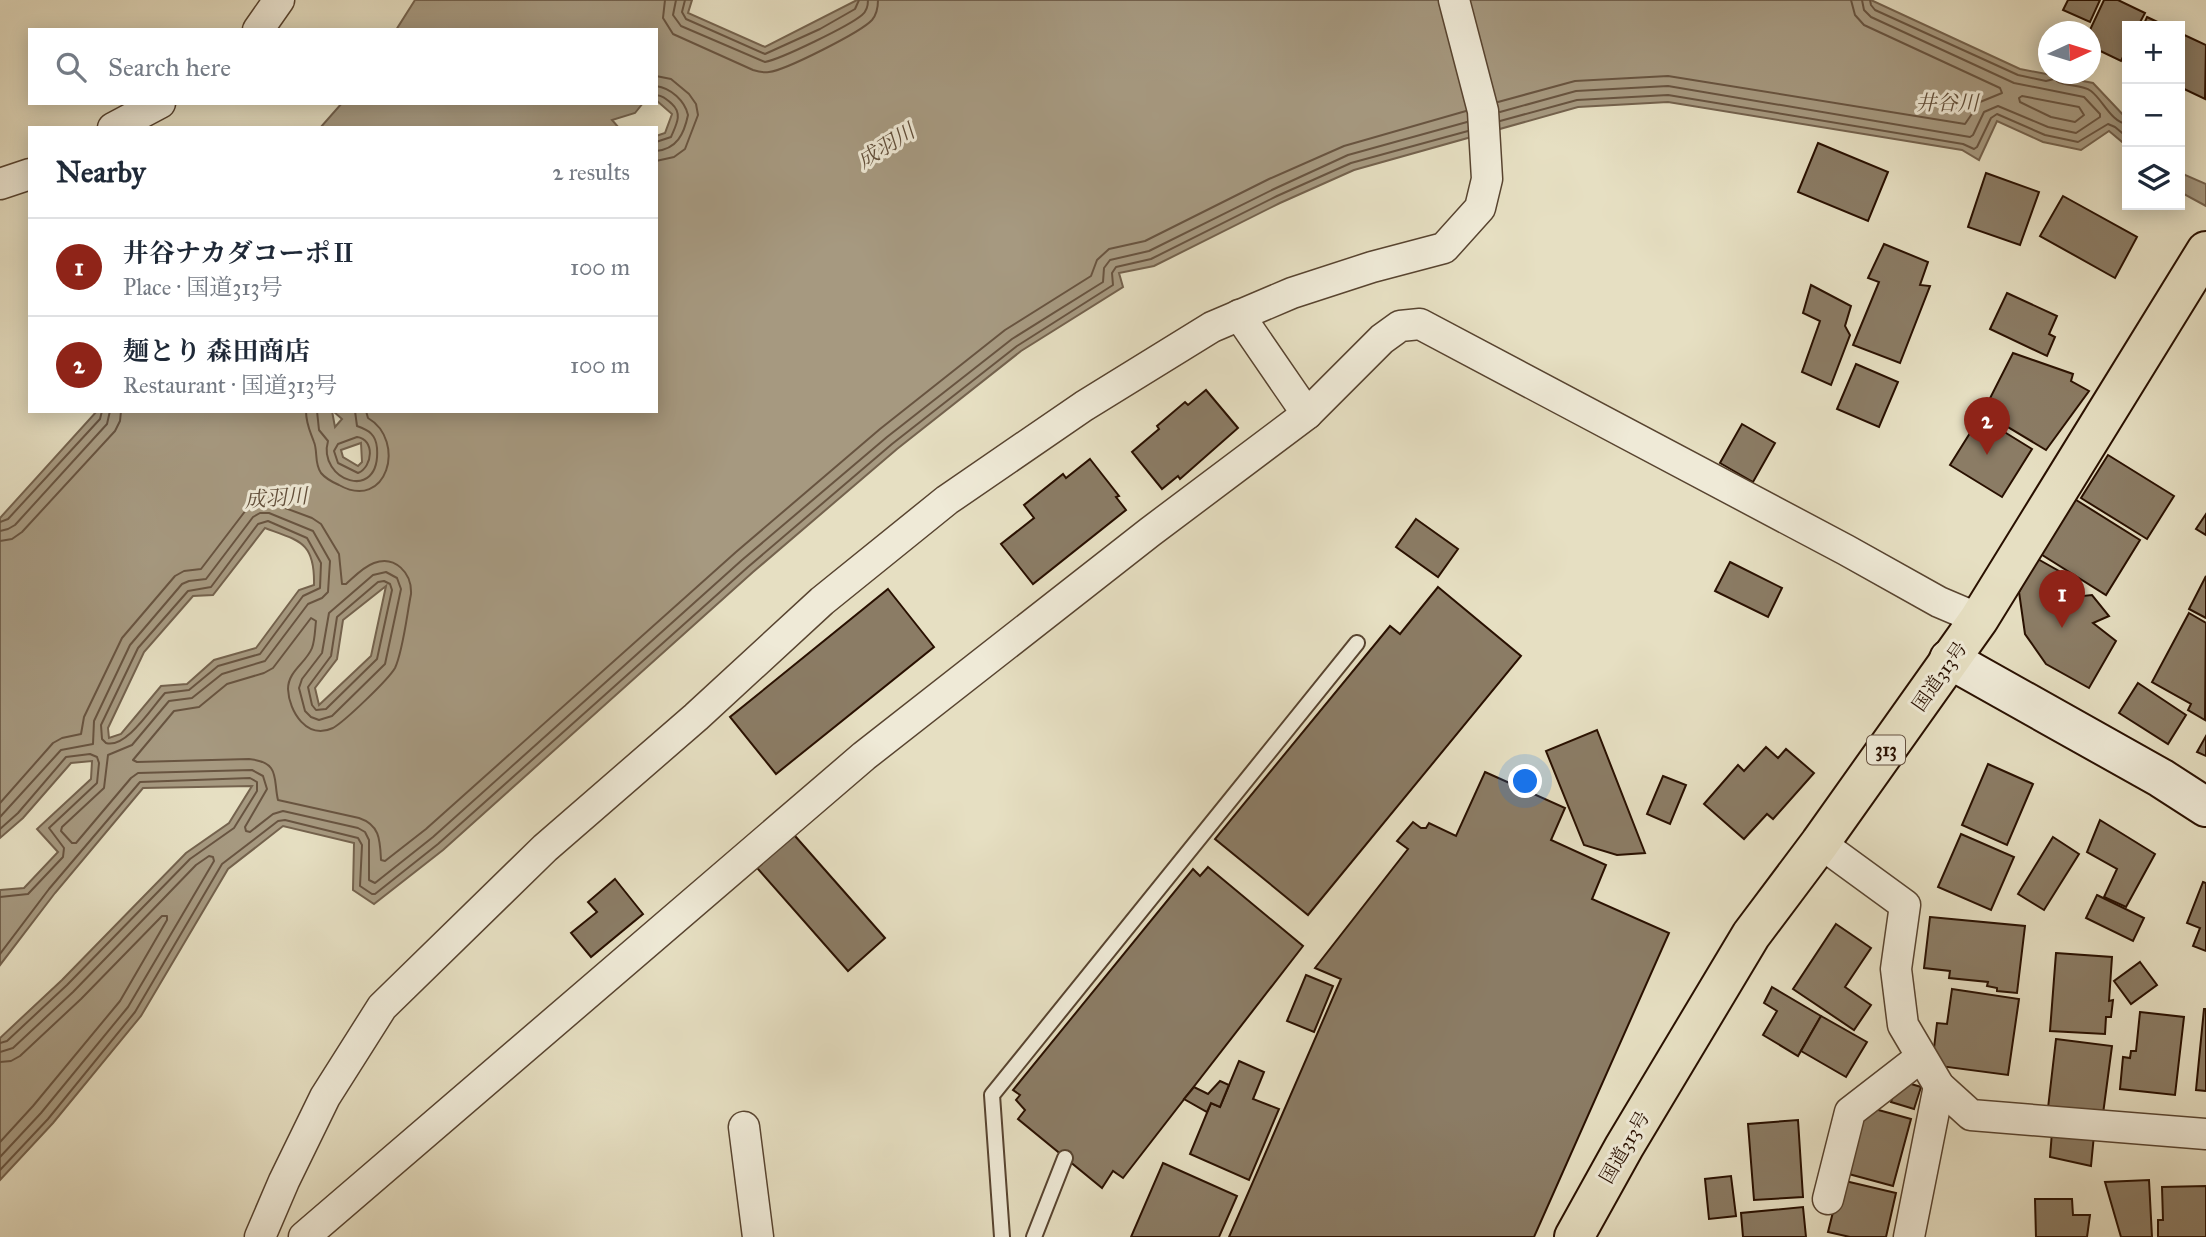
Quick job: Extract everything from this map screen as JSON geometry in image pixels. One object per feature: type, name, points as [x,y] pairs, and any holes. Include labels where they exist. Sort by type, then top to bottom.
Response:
[{"type":"highway","name":"国道313号","points":[[1574,1237],[1624,1147],[1751,935],[1820,843],[1979,619],[2200,270]]},
{"type":"street","points":[[259,28],[279,0]]},
{"type":"street","points":[[260,1237],[325,1097],[382,1007],[545,848],[696,717],[822,601],[947,500],[1084,406],[1212,327],[1292,293],[1371,267],[1444,248],[1479,208],[1487,178],[1483,111],[1454,0]]},
{"type":"street","points":[[117,126],[156,105]]},
{"type":"street","points":[[0,184],[28,175]]},
{"type":"street","points":[[1239,315],[1307,414]]},
{"type":"street","points":[[304,1237],[864,756],[1307,414],[1382,339],[1400,326],[1420,324],[1939,602],[1979,619]]},
{"type":"street","points":[[1950,659],[2161,778],[2206,807]]},
{"type":"street","points":[[1820,843],[1905,905],[1896,970],[1903,1026],[1939,1086],[1971,1115],[2206,1134]]},
{"type":"street","points":[[1828,1199],[1850,1112],[1921,1056]]},
{"type":"street","points":[[1909,1237],[1939,1086]]},
{"type":"street","points":[[744,1127],[758,1237]]},
{"type":"lane","points":[[1002,1237],[992,1095],[1357,643]]},
{"type":"lane","points":[[1034,1237],[1065,1157]]},
{"type":"water","points":[[415,0],[692,0],[688,13],[765,47],[857,0],[1871,0],[2020,69],[2038,72],[2038,84],[2094,84],[2122,114],[2122,142],[2109,131],[2081,150],[2043,142],[1997,121],[1979,160],[1962,150],[1668,102],[1578,107],[1354,170],[1280,203],[1154,266],[1119,273],[1123,287],[1021,351],[897,449],[753,572],[443,850],[374,904],[353,890],[354,843],[283,826],[228,869],[141,1016],[53,1123],[0,1180],[0,1038],[62,980],[186,853],[229,823],[252,786],[143,788],[55,893],[0,965],[0,890],[24,888],[58,852],[37,829],[91,779],[92,761],[71,763],[23,818],[0,838],[0,518],[95,413],[332,413],[335,427],[342,419],[335,413],[658,413],[658,135],[665,133],[672,114],[658,102],[658,28],[397,28]],"holes":[[[361,443],[362,462],[358,466],[343,457],[341,450]],[[265,528],[288,536],[308,551],[314,571],[314,585],[299,590],[256,648],[214,660],[187,684],[161,686],[121,734],[109,738],[108,728],[144,652],[193,596],[213,595]],[[386,586],[371,656],[319,705],[315,688],[337,659],[343,620]]]},
{"type":"water","points":[[340,105],[641,105],[635,113],[612,120],[617,126],[322,126]]},
{"type":"water","points":[[2185,175],[2206,184],[2206,206],[2185,195]]},
{"type":"building","points":[[2068,0],[2100,0],[2090,21],[2063,10]]},
{"type":"building","points":[[2104,0],[2118,0],[2145,13],[2141,21],[2122,21],[2121,61],[2101,51],[2101,21],[2094,21]]},
{"type":"building","points":[[2185,35],[2206,45],[2205,99],[2185,89]]},
{"type":"building","points":[[1818,143],[1888,172],[1868,221],[1798,192]]},
{"type":"building","points":[[1986,173],[2039,192],[2020,245],[1968,227]]},
{"type":"building","points":[[2063,196],[2137,237],[2115,278],[2040,236]]},
{"type":"building","points":[[1884,244],[1928,262],[1920,285],[1930,286],[1900,363],[1853,345],[1879,282],[1868,278]]},
{"type":"building","points":[[1811,285],[1851,306],[1845,326],[1850,335],[1831,385],[1802,372],[1820,321],[1803,313]]},
{"type":"building","points":[[2007,293],[2057,316],[2049,334],[2055,337],[2047,356],[1990,329]]},
{"type":"building","points":[[2013,353],[2073,374],[2071,381],[2089,391],[2046,450],[1983,412]]},
{"type":"building","points":[[1856,364],[1898,382],[1879,427],[1837,409]]},
{"type":"building","points":[[1206,390],[1238,428],[1180,479],[1178,476],[1162,489],[1132,452],[1185,402],[1188,405]]},
{"type":"building","points":[[1980,417],[2032,449],[2002,497],[1950,465]]},
{"type":"building","points":[[1742,424],[1775,443],[1753,482],[1720,463]]},
{"type":"building","points":[[2108,455],[2174,496],[2147,539],[2081,498]]},
{"type":"building","points":[[1090,459],[1119,496],[1116,497],[1126,510],[1033,584],[1001,544],[1034,518],[1024,505],[1063,474],[1066,478]]},
{"type":"building","points":[[2073,498],[2140,540],[2106,595],[2039,553]]},
{"type":"building","points":[[2206,514],[2206,535],[2196,529]]},
{"type":"building","points":[[1416,519],[1458,549],[1438,577],[1396,547]]},
{"type":"building","points":[[2036,558],[2080,583],[2083,596],[2092,595],[2109,616],[2093,623],[2116,641],[2089,688],[2046,664],[2025,634],[2019,592]]},
{"type":"building","points":[[1730,562],[1782,588],[1768,617],[1715,591]]},
{"type":"building","points":[[2206,576],[2206,618],[2189,609]]},
{"type":"building","points":[[1438,587],[1521,656],[1308,915],[1215,839],[1390,626],[1400,634]]},
{"type":"building","points":[[888,589],[934,647],[776,774],[730,717]]},
{"type":"building","points":[[2189,613],[2206,623],[2205,720],[2188,710],[2191,704],[2152,682]]},
{"type":"building","points":[[2138,683],[2186,715],[2168,744],[2119,713]]},
{"type":"building","points":[[1597,730],[1645,853],[1617,855],[1584,845],[1546,751]]},
{"type":"building","points":[[2206,736],[2206,756],[2197,752]]},
{"type":"building","points":[[1766,747],[1778,758],[1786,749],[1814,773],[1773,819],[1767,814],[1744,839],[1704,804],[1738,765],[1744,771]]},
{"type":"building","points":[[1988,764],[2033,784],[2007,845],[1962,825]]},
{"type":"building","points":[[1485,772],[1565,808],[1551,840],[1606,865],[1592,899],[1669,933],[1534,1237],[1229,1237],[1341,979],[1315,968],[1408,849],[1397,841],[1413,822],[1421,828],[1426,828],[1429,823],[1456,836]]},
{"type":"building","points":[[1663,776],[1686,785],[1670,824],[1647,814]]},
{"type":"building","points":[[2100,820],[2155,854],[2126,907],[2104,897],[2117,869],[2087,852]]},
{"type":"building","points":[[788,828],[885,938],[848,971],[751,861]]},
{"type":"building","points":[[1961,834],[2014,857],[1991,910],[1938,887]]},
{"type":"building","points":[[2053,837],[2079,854],[2044,910],[2018,894]]},
{"type":"building","points":[[1208,867],[1303,946],[1123,1178],[1113,1171],[1102,1188],[1018,1119],[1025,1110],[1016,1100],[1020,1095],[1013,1090],[1193,869],[1200,876]]},
{"type":"building","points":[[615,879],[643,914],[591,957],[571,933],[597,912],[588,902]]},
{"type":"building","points":[[2203,882],[2206,883],[2206,951],[2193,946],[2200,928],[2187,923]]},
{"type":"building","points":[[2097,895],[2144,918],[2133,941],[2086,918]]},
{"type":"building","points":[[1930,917],[2025,926],[2017,993],[1997,991],[1997,988],[1987,986],[1988,982],[1949,978],[1950,971],[1924,968]]},
{"type":"building","points":[[1836,924],[1871,948],[1845,987],[1871,1005],[1854,1030],[1793,989]]},
{"type":"building","points":[[2056,953],[2112,957],[2109,1001],[2113,1000],[2111,1017],[2106,1017],[2105,1034],[2050,1031]]},
{"type":"building","points":[[2140,962],[2157,985],[2131,1004],[2114,981]]},
{"type":"building","points":[[1306,975],[1333,986],[1314,1032],[1287,1021]]},
{"type":"building","points":[[1772,987],[1821,1016],[1798,1056],[1763,1035],[1777,1011],[1764,1003]]},
{"type":"building","points":[[1952,989],[2019,999],[2008,1075],[1932,1065],[1937,1023],[1947,1024]]},
{"type":"building","points":[[2206,1009],[2206,1091],[2196,1090]]},
{"type":"building","points":[[2140,1012],[2184,1017],[2175,1095],[2120,1089],[2123,1057],[2130,1058],[2131,1051],[2136,1051]]},
{"type":"building","points":[[1821,1016],[1867,1042],[1846,1077],[1801,1051]]},
{"type":"building","points":[[2056,1039],[2112,1046],[2103,1114],[2048,1108]]},
{"type":"building","points":[[1239,1061],[1264,1072],[1253,1099],[1279,1109],[1249,1180],[1190,1154],[1211,1103],[1220,1107]]},
{"type":"building","points":[[1898,1080],[1921,1087],[1914,1109],[1891,1102]]},
{"type":"building","points":[[1220,1081],[1229,1085],[1220,1107],[1211,1103],[1207,1112],[1184,1099],[1194,1087],[1208,1094]]},
{"type":"building","points":[[1864,1106],[1911,1119],[1893,1186],[1845,1173]]},
{"type":"building","points":[[1798,1120],[1803,1197],[1754,1200],[1748,1124]]},
{"type":"building","points":[[2052,1132],[2094,1135],[2091,1166],[2050,1157]]},
{"type":"building","points":[[1163,1163],[1237,1196],[1219,1237],[1131,1237]]},
{"type":"building","points":[[1731,1176],[1736,1216],[1709,1219],[1705,1179]]},
{"type":"building","points":[[1841,1180],[1896,1193],[1886,1237],[1850,1237],[1828,1232]]},
{"type":"building","points":[[2149,1180],[2152,1237],[2121,1237],[2105,1182]]},
{"type":"building","points":[[2206,1186],[2206,1237],[2158,1237],[2158,1220],[2163,1220],[2162,1187]]},
{"type":"building","points":[[2035,1199],[2072,1199],[2073,1215],[2090,1215],[2087,1237],[2036,1237]]},
{"type":"building","points":[[1803,1207],[1806,1237],[1743,1237],[1741,1213]]},
{"type":"place","name":"麺とり 森田商店","points":[[1987,455]]},
{"type":"place","name":"井谷ナカダコーポⅡ","points":[[2062,628]]},
{"type":"water label","name":"井谷川","points":[[1947,103]]},
{"type":"water label","name":"成羽川","points":[[886,146]]},
{"type":"water label","name":"成羽川","points":[[276,498]]}]
